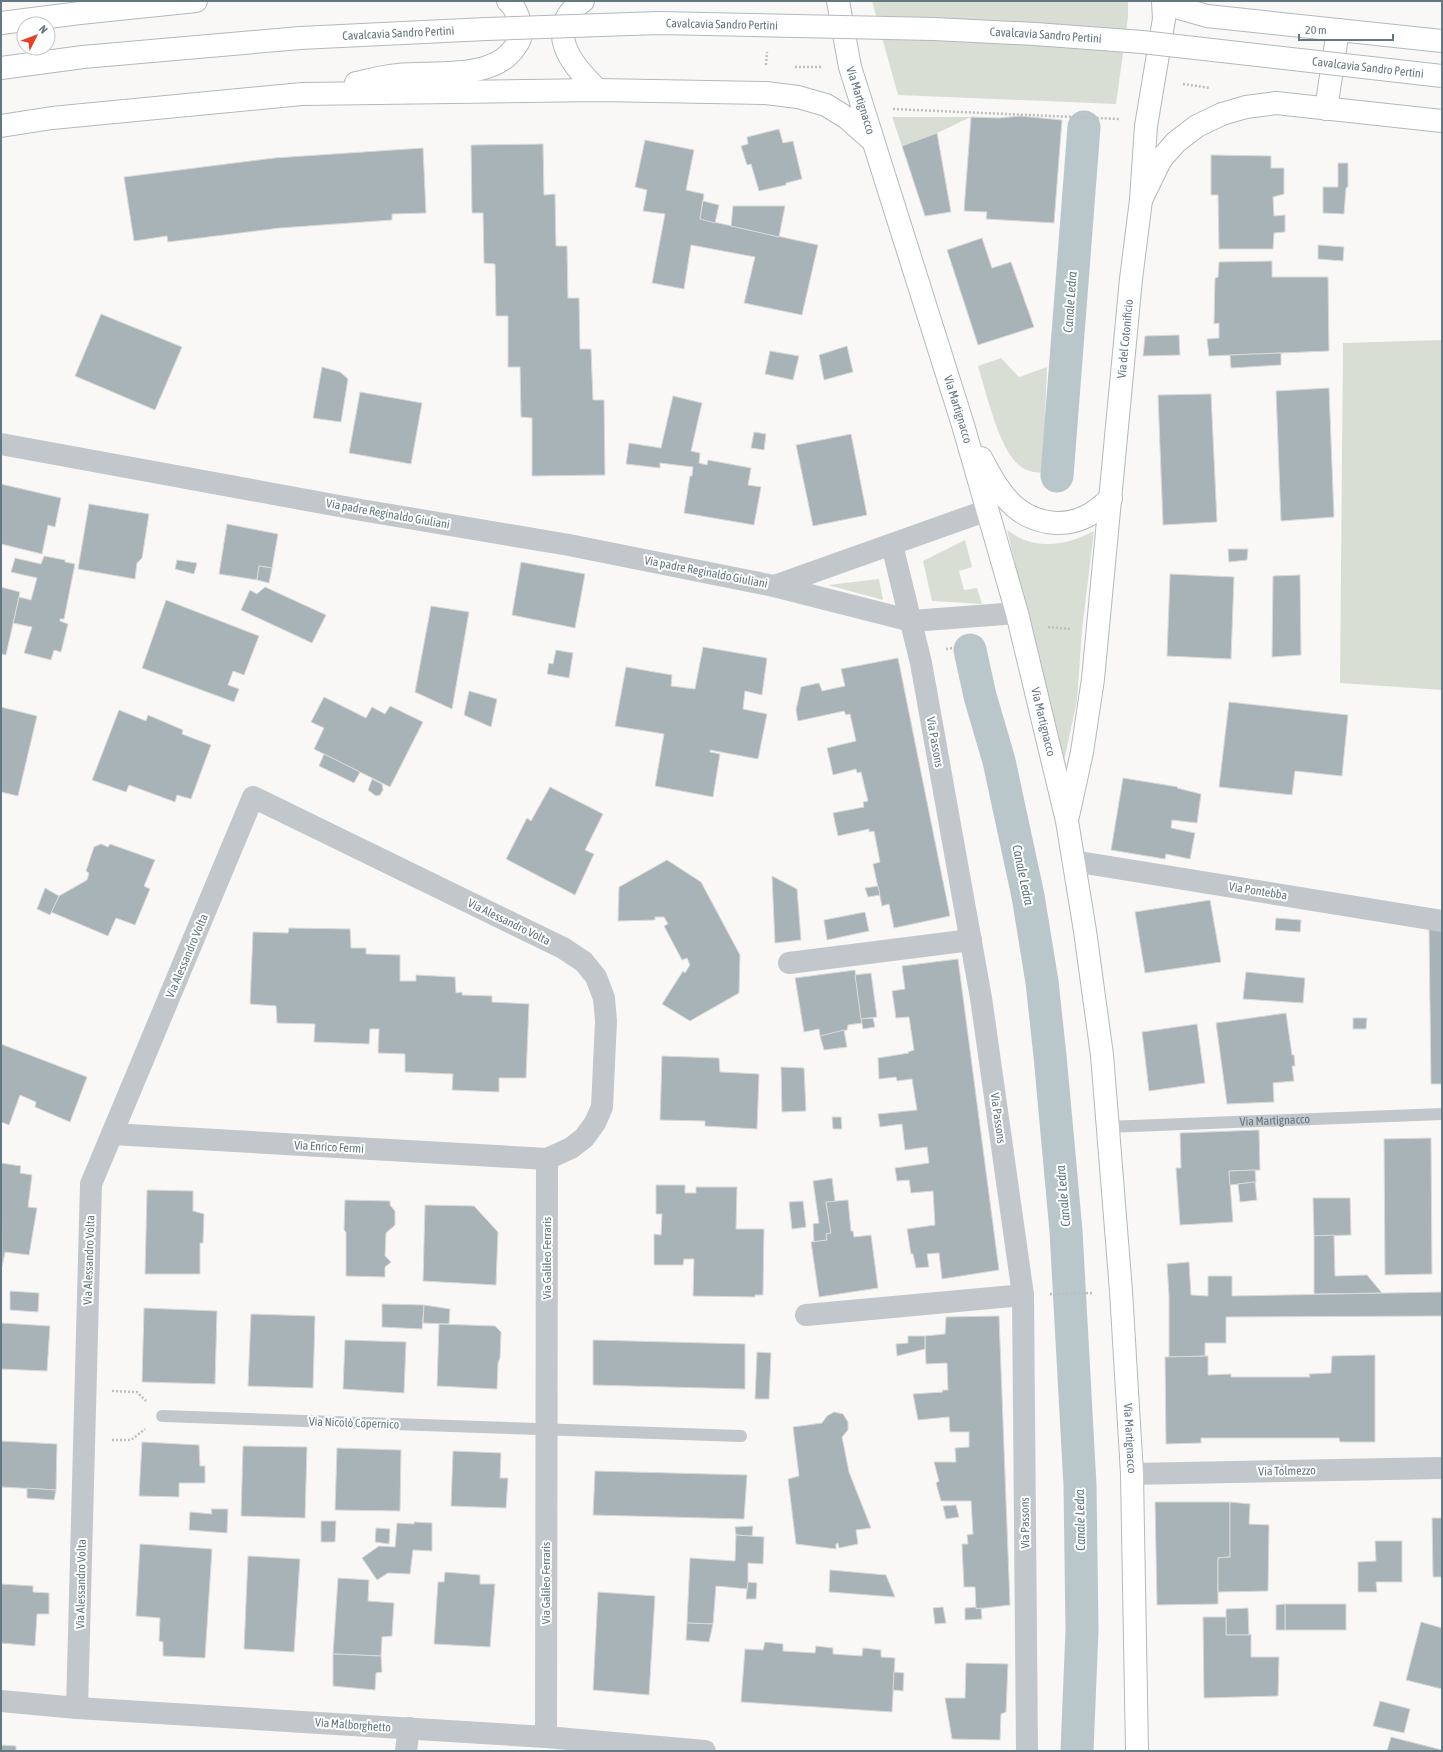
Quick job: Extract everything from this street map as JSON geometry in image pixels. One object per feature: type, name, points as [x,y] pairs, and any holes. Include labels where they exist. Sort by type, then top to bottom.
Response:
[{"type":"main road","points":[[1,23],[196,1]]},
{"type":"main road","points":[[302,94],[398,75],[467,71],[490,67],[508,57],[516,46],[522,33],[520,20],[508,1]]},
{"type":"main road","points":[[583,1],[574,7],[565,22],[562,34],[564,47],[570,60],[584,77],[598,90]]},
{"type":"main road","name":"Via Martignacco","points":[[838,1],[850,67],[963,425],[1017,613],[1067,821],[1085,931],[1102,1055],[1121,1291],[1132,1474],[1137,1751]]},
{"type":"main road","name":"Via del Cotonificio","points":[[1093,679],[1112,498],[1131,279],[1141,200],[1146,126],[1164,19],[1163,1]]},
{"type":"main road","points":[[1167,1],[1180,8],[1207,16],[1442,41]]},
{"type":"main road","name":"Cavalcavia Sandro Pertini","points":[[1,68],[83,57],[300,38],[486,29],[660,23],[934,29],[1027,34],[1142,42],[1442,76]]},
{"type":"main road","points":[[1326,109],[1338,30]]},
{"type":"main road","points":[[1,126],[52,118],[302,94],[598,90],[766,93],[798,97],[826,105],[847,118],[873,141]]},
{"type":"main road","points":[[1141,200],[1161,159],[1176,142],[1197,126],[1216,117],[1246,107],[1272,104],[1442,122]]},
{"type":"main road","points":[[963,425],[986,469],[1003,494],[1014,507],[1030,517],[1051,523],[1068,523],[1087,516],[1112,498]]},
{"type":"main road","name":"Via Martignacco","points":[[1067,821],[1082,752],[1093,679]]},
{"type":"street","name":"Via padre Reginaldo Giuliani","points":[[1,444],[361,510],[569,545],[774,586],[912,621],[1017,613]]},
{"type":"street","name":"Via padre Reginaldo Giuliani","points":[[774,586],[988,510]]},
{"type":"street","name":"Via Passons","points":[[892,544],[912,621],[921,663],[971,940],[981,998],[1023,1295],[1027,1751]]},
{"type":"street","name":"Via Alessandro Volta","points":[[77,1708],[91,1184],[253,798],[563,948],[584,962],[596,977],[604,998],[606,1021],[602,1107],[595,1123],[584,1138],[565,1151],[547,1159]]},
{"type":"street","name":"Via Pontebba","points":[[1073,861],[1442,921]]},
{"type":"street","points":[[789,962],[971,940]]},
{"type":"street","name":"Via Enrico Fermi","points":[[112,1134],[547,1159]]},
{"type":"street","name":"Via Galileo Ferraris","points":[[546,1737],[547,1159]]},
{"type":"street","points":[[806,1315],[1023,1295]]},
{"type":"street","name":"Via Tolmezzo","points":[[1132,1474],[1442,1468]]},
{"type":"street","name":"Via Malborghetto","points":[[1,1701],[77,1708],[546,1737],[705,1751]]},
{"type":"street","points":[[406,1751],[409,1728]]},
{"type":"lane","name":"Via Martignacco","points":[[1107,1127],[1442,1114]]},
{"type":"lane","name":"Via Nicolò Copernico","points":[[162,1416],[547,1429]]},
{"type":"lane","points":[[547,1429],[741,1436]]},
{"type":"path","points":[[790,67],[829,67]]},
{"type":"path","points":[[1183,84],[1213,89]]},
{"type":"path","points":[[886,108],[1121,120]]},
{"type":"path","points":[[1045,627],[1074,629]]},
{"type":"path","points":[[921,663],[941,650],[964,646]]},
{"type":"path","points":[[1045,1294],[1095,1292]]},
{"type":"path","points":[[84,1441],[131,1440],[162,1416],[137,1392],[86,1389]]},
{"type":"shaded area","points":[[872,1],[1128,1],[1128,17],[1116,104],[898,95]]},
{"type":"shaded area","points":[[892,117],[971,117],[937,133],[902,146]]},
{"type":"shaded area","points":[[1442,340],[1442,690],[1340,683],[1343,343]]},
{"type":"shaded area","points":[[1001,358],[1019,377],[1047,367],[1043,473],[1025,469],[1012,458],[994,420],[978,366]]},
{"type":"shaded area","points":[[1007,530],[1017,537],[1039,544],[1061,543],[1094,531],[1082,630],[1077,701],[1063,766]]},
{"type":"shaded area","points":[[965,540],[972,567],[959,571],[964,590],[977,588],[982,604],[932,601],[923,561]]},
{"type":"shaded area","points":[[879,579],[883,600],[828,585]]},
{"type":"building","points":[[1020,116],[1062,120],[1054,223],[986,219],[987,212],[964,211],[971,117],[999,118]]},
{"type":"building","points":[[779,129],[783,143],[793,141],[802,179],[786,183],[786,185],[759,191],[751,164],[747,165],[741,146],[748,144],[747,137]]},
{"type":"building","points":[[937,133],[951,212],[925,216],[902,146]]},
{"type":"building","points":[[645,140],[694,150],[686,190],[704,194],[700,219],[818,245],[802,315],[744,303],[755,257],[691,245],[684,289],[652,283],[665,214],[643,211],[647,190],[635,187]]},
{"type":"building","points":[[543,144],[544,195],[555,194],[556,246],[567,246],[568,298],[579,298],[580,349],[591,349],[593,400],[604,400],[605,475],[532,476],[532,418],[521,417],[520,367],[508,367],[508,316],[496,316],[495,264],[484,263],[483,213],[472,213],[471,145]]},
{"type":"building","points":[[423,148],[426,213],[392,214],[392,220],[280,228],[168,242],[167,236],[134,241],[124,177],[274,158]]},
{"type":"building","points":[[1211,155],[1271,156],[1271,168],[1284,168],[1284,194],[1273,197],[1274,216],[1285,215],[1285,232],[1274,233],[1273,249],[1219,249],[1218,195],[1211,195]]},
{"type":"building","points":[[1338,163],[1348,163],[1348,187],[1346,188],[1344,214],[1323,213],[1323,187],[1338,187]]},
{"type":"building","points":[[703,201],[719,205],[715,223],[700,219]]},
{"type":"building","points":[[733,206],[785,206],[779,237],[731,226]]},
{"type":"building","points":[[982,238],[992,268],[1011,262],[1034,327],[978,345],[947,250]]},
{"type":"building","points":[[1318,245],[1344,247],[1343,261],[1318,259]]},
{"type":"building","points":[[1272,261],[1272,277],[1328,277],[1329,351],[1209,356],[1207,339],[1219,338],[1219,323],[1214,324],[1215,278],[1218,277],[1219,262]]},
{"type":"building","points":[[101,314],[182,347],[155,410],[75,376]]},
{"type":"building","points":[[1179,335],[1180,355],[1143,356],[1145,336]]},
{"type":"building","points":[[847,346],[853,372],[824,380],[819,355]]},
{"type":"building","points":[[770,351],[799,356],[793,380],[765,374]]},
{"type":"building","points":[[1281,353],[1281,365],[1231,368],[1230,355]]},
{"type":"building","points":[[322,367],[340,372],[348,379],[341,422],[313,418]]},
{"type":"building","points":[[1329,388],[1334,517],[1281,521],[1276,391]]},
{"type":"building","points":[[360,392],[422,403],[411,464],[349,453]]},
{"type":"building","points":[[1211,394],[1217,522],[1163,525],[1158,395]]},
{"type":"building","points":[[673,396],[702,403],[691,451],[700,453],[699,463],[707,465],[708,460],[751,468],[748,485],[761,487],[754,525],[684,513],[690,476],[692,476],[693,467],[660,463],[660,468],[626,464],[629,443],[661,448]]},
{"type":"building","points":[[754,432],[766,434],[764,450],[751,448]]},
{"type":"building","points":[[851,434],[867,515],[813,526],[796,445]]},
{"type":"building","points":[[1,484],[61,498],[55,527],[48,525],[42,554],[1,544]]},
{"type":"building","points":[[89,504],[149,514],[142,558],[137,563],[135,579],[78,569]]},
{"type":"building","points":[[227,524],[278,534],[272,568],[259,566],[257,580],[219,574]]},
{"type":"building","points":[[1228,549],[1248,549],[1247,560],[1229,562]]},
{"type":"building","points":[[44,556],[65,560],[65,562],[75,564],[64,619],[60,619],[60,621],[68,624],[61,652],[54,650],[51,660],[24,653],[32,627],[13,623],[19,597],[31,600],[37,578],[11,572],[15,558],[41,564]]},
{"type":"building","points":[[177,560],[197,563],[194,574],[175,569]]},
{"type":"building","points":[[521,562],[585,574],[575,628],[512,615]]},
{"type":"building","points":[[259,566],[272,568],[269,583],[257,580]]},
{"type":"building","points":[[1170,574],[1234,577],[1231,659],[1167,656]]},
{"type":"building","points":[[1300,575],[1301,655],[1272,657],[1273,576]]},
{"type":"building","points":[[1,587],[20,592],[6,655],[1,654]]},
{"type":"building","points":[[265,587],[326,615],[312,643],[241,610],[250,590],[257,594]]},
{"type":"building","points":[[166,600],[259,636],[244,675],[233,671],[228,685],[239,689],[234,702],[142,668]]},
{"type":"building","points":[[431,606],[469,612],[452,709],[415,692]]},
{"type":"building","points":[[703,647],[767,658],[762,695],[745,691],[743,709],[767,714],[758,759],[710,750],[710,752],[720,754],[713,797],[655,786],[664,734],[615,726],[626,667],[672,675],[671,686],[695,689]]},
{"type":"building","points":[[556,650],[573,653],[569,678],[547,674],[549,663],[553,664]]},
{"type":"building","points":[[898,658],[950,916],[894,928],[889,904],[882,906],[873,864],[880,862],[874,831],[869,832],[869,829],[838,836],[833,813],[864,807],[863,802],[868,801],[861,772],[857,773],[856,769],[833,775],[827,748],[856,741],[850,714],[846,715],[844,711],[798,721],[796,710],[801,687],[819,683],[822,691],[845,686],[841,669]]},
{"type":"building","points":[[469,691],[497,699],[491,727],[464,715]]},
{"type":"building","points":[[324,697],[366,718],[372,707],[385,714],[390,706],[423,722],[390,787],[314,749],[324,728],[311,722]]},
{"type":"building","points":[[1229,702],[1348,715],[1342,776],[1295,771],[1292,795],[1219,787]]},
{"type":"building","points":[[1,707],[37,716],[18,796],[1,792]]},
{"type":"building","points":[[119,710],[146,721],[148,715],[183,730],[182,734],[211,745],[191,799],[177,795],[175,802],[129,785],[126,792],[92,780]]},
{"type":"building","points":[[324,754],[360,772],[354,783],[319,766]]},
{"type":"building","points":[[1123,778],[1178,787],[1177,788],[1201,794],[1197,823],[1172,820],[1171,828],[1195,833],[1190,859],[1166,854],[1165,859],[1111,850]]},
{"type":"building","points":[[372,779],[382,784],[383,790],[380,795],[376,796],[368,790]]},
{"type":"building","points":[[550,787],[603,814],[585,850],[594,854],[575,895],[506,859],[527,818],[531,821]]},
{"type":"building","points":[[101,844],[108,847],[110,844],[155,860],[144,886],[150,889],[135,925],[116,918],[108,936],[51,912],[59,896],[87,880],[89,873],[86,871],[94,847]]},
{"type":"building","points":[[667,860],[701,882],[740,955],[739,993],[690,1021],[662,1004],[683,971],[685,973],[690,965],[687,958],[682,960],[664,926],[668,924],[664,917],[655,917],[655,920],[618,921],[619,887]]},
{"type":"building","points":[[772,876],[797,889],[801,940],[775,943]]},
{"type":"building","points":[[878,886],[880,895],[868,897],[865,888]]},
{"type":"building","points":[[45,888],[59,896],[50,915],[37,909]]},
{"type":"building","points":[[1210,900],[1221,962],[1145,973],[1135,912]]},
{"type":"building","points":[[865,912],[869,931],[827,940],[824,920]]},
{"type":"building","points":[[1276,918],[1301,920],[1300,932],[1275,930]]},
{"type":"building","points":[[289,928],[350,929],[351,948],[366,948],[366,954],[400,955],[400,981],[416,981],[416,975],[455,977],[456,993],[462,992],[462,995],[492,996],[492,1002],[529,1004],[526,1078],[499,1078],[499,1092],[452,1090],[453,1074],[405,1072],[405,1054],[378,1053],[379,1029],[370,1029],[369,1044],[314,1042],[315,1024],[277,1023],[276,1006],[250,1004],[253,932],[288,933]]},
{"type":"building","points":[[1429,929],[1442,931],[1442,1084],[1431,1084]]},
{"type":"building","points":[[958,959],[999,1270],[942,1279],[939,1253],[927,1254],[929,1267],[916,1268],[913,1254],[911,1254],[907,1229],[935,1225],[933,1191],[911,1193],[909,1180],[897,1181],[895,1168],[929,1163],[927,1147],[905,1150],[902,1124],[880,1127],[878,1114],[917,1110],[912,1079],[897,1081],[896,1077],[879,1079],[878,1058],[909,1053],[908,1052],[914,1050],[909,1017],[896,1018],[892,991],[905,989],[902,966]]},
{"type":"building","points":[[855,970],[862,1023],[848,1025],[847,1030],[820,1036],[819,1029],[804,1032],[795,978]]},
{"type":"building","points":[[1246,972],[1305,978],[1303,1003],[1243,999]]},
{"type":"building","points":[[871,973],[877,1017],[861,1019],[855,975]]},
{"type":"building","points":[[1286,1013],[1292,1055],[1294,1055],[1295,1066],[1292,1066],[1294,1081],[1273,1083],[1274,1102],[1227,1104],[1216,1023]]},
{"type":"building","points":[[873,1018],[875,1027],[863,1029],[861,1019]]},
{"type":"building","points":[[1353,1018],[1367,1018],[1366,1029],[1353,1029]]},
{"type":"building","points":[[1197,1024],[1205,1083],[1149,1091],[1142,1032]]},
{"type":"building","points":[[844,1030],[847,1047],[824,1050],[820,1036]]},
{"type":"building","points":[[1,1044],[87,1077],[70,1122],[35,1107],[36,1102],[20,1095],[9,1125],[1,1122]]},
{"type":"building","points":[[662,1056],[719,1058],[720,1072],[759,1074],[757,1129],[705,1126],[705,1121],[660,1120]]},
{"type":"building","points":[[781,1067],[804,1068],[806,1111],[782,1112]]},
{"type":"building","points":[[832,1117],[841,1117],[842,1129],[833,1129]]},
{"type":"building","points":[[1259,1130],[1260,1170],[1229,1171],[1233,1222],[1180,1225],[1176,1168],[1181,1168],[1180,1133]]},
{"type":"building","points":[[1431,1138],[1432,1274],[1385,1275],[1384,1139]]},
{"type":"building","points":[[1,1163],[21,1166],[20,1173],[32,1175],[28,1207],[37,1208],[29,1255],[5,1252],[2,1267]]},
{"type":"building","points":[[1255,1170],[1256,1182],[1230,1185],[1229,1171]]},
{"type":"building","points":[[832,1178],[835,1202],[826,1202],[831,1233],[826,1234],[827,1240],[814,1242],[813,1224],[819,1223],[813,1181]]},
{"type":"building","points":[[1255,1182],[1257,1200],[1240,1202],[1238,1184]]},
{"type":"building","points":[[656,1185],[685,1185],[685,1193],[696,1193],[696,1187],[737,1187],[736,1229],[764,1229],[763,1295],[755,1295],[755,1297],[693,1296],[694,1259],[684,1259],[683,1265],[654,1265],[654,1234],[661,1235],[662,1214],[656,1214]]},
{"type":"building","points":[[147,1190],[193,1191],[193,1211],[204,1214],[203,1243],[200,1243],[200,1274],[145,1274]]},
{"type":"building","points":[[1313,1198],[1350,1198],[1351,1235],[1314,1236]]},
{"type":"building","points":[[345,1200],[390,1201],[390,1205],[395,1211],[395,1225],[386,1233],[385,1256],[391,1262],[385,1267],[385,1277],[346,1276],[346,1232],[344,1230]]},
{"type":"building","points":[[848,1200],[851,1231],[853,1231],[854,1237],[871,1235],[878,1288],[819,1297],[811,1242],[827,1240],[826,1234],[831,1233],[826,1202]]},
{"type":"building","points":[[803,1201],[806,1227],[792,1229],[789,1202]]},
{"type":"building","points":[[425,1205],[474,1206],[498,1232],[496,1285],[423,1281]]},
{"type":"building","points":[[1334,1235],[1335,1276],[1367,1275],[1382,1293],[1314,1294],[1314,1236]]},
{"type":"building","points":[[1189,1262],[1191,1295],[1208,1296],[1208,1276],[1232,1276],[1232,1296],[1442,1292],[1442,1316],[1226,1317],[1226,1343],[1205,1343],[1205,1356],[1169,1357],[1169,1296],[1167,1264]]},
{"type":"building","points":[[10,1291],[39,1293],[38,1312],[10,1310]]},
{"type":"building","points":[[382,1304],[424,1305],[422,1329],[382,1327]]},
{"type":"building","points":[[424,1305],[450,1309],[449,1324],[423,1323]]},
{"type":"building","points":[[144,1308],[217,1311],[215,1384],[142,1382]]},
{"type":"building","points":[[251,1314],[315,1316],[313,1388],[248,1386]]},
{"type":"building","points":[[999,1316],[1010,1605],[976,1609],[975,1587],[964,1587],[962,1546],[962,1544],[968,1544],[967,1535],[973,1534],[971,1501],[941,1501],[936,1483],[939,1481],[934,1462],[956,1462],[955,1448],[969,1447],[969,1432],[950,1432],[949,1417],[918,1420],[913,1394],[943,1392],[942,1390],[948,1390],[947,1363],[926,1364],[925,1336],[945,1334],[946,1317]]},
{"type":"building","points":[[1,1323],[50,1326],[47,1371],[1,1369]]},
{"type":"building","points":[[439,1324],[495,1326],[501,1332],[497,1389],[437,1386]]},
{"type":"building","points":[[908,1336],[925,1336],[925,1349],[897,1356],[896,1344],[908,1343]]},
{"type":"building","points":[[345,1340],[406,1342],[404,1393],[343,1389]]},
{"type":"building","points":[[593,1340],[745,1344],[745,1389],[593,1385]]},
{"type":"building","points":[[757,1352],[771,1353],[769,1399],[755,1399]]},
{"type":"building","points":[[1375,1355],[1375,1442],[1340,1442],[1339,1438],[1201,1438],[1201,1443],[1166,1444],[1165,1357],[1208,1356],[1208,1375],[1231,1374],[1231,1377],[1310,1377],[1309,1374],[1331,1373],[1332,1356]]},
{"type":"building","points":[[834,1412],[843,1414],[848,1422],[848,1430],[842,1437],[849,1472],[871,1528],[856,1530],[858,1544],[839,1548],[838,1543],[836,1544],[836,1549],[796,1544],[788,1479],[799,1476],[793,1427],[822,1423],[827,1416]]},
{"type":"building","points":[[1,1441],[57,1444],[56,1490],[1,1487]]},
{"type":"building","points":[[142,1442],[199,1445],[200,1466],[205,1466],[205,1483],[179,1483],[179,1497],[139,1496]]},
{"type":"building","points":[[243,1446],[307,1447],[305,1518],[241,1516]]},
{"type":"building","points":[[337,1448],[401,1450],[400,1511],[335,1510]]},
{"type":"building","points":[[453,1451],[501,1453],[500,1478],[508,1478],[506,1508],[451,1506]]},
{"type":"building","points":[[595,1471],[747,1475],[744,1519],[593,1515]]},
{"type":"building","points":[[27,1488],[56,1490],[54,1500],[27,1498]]},
{"type":"building","points":[[1155,1502],[1230,1502],[1230,1557],[1218,1558],[1218,1604],[1157,1605]]},
{"type":"building","points":[[1230,1502],[1250,1504],[1249,1524],[1269,1525],[1268,1591],[1218,1592],[1218,1558],[1230,1557]]},
{"type":"building","points":[[956,1505],[959,1517],[946,1519],[943,1506]]},
{"type":"building","points":[[211,1509],[228,1509],[227,1533],[189,1530],[190,1512],[212,1514]]},
{"type":"building","points":[[1432,1518],[1442,1518],[1442,1577],[1433,1577]]},
{"type":"building","points":[[321,1521],[336,1521],[335,1542],[321,1542]]},
{"type":"building","points":[[414,1522],[432,1523],[432,1551],[413,1550],[410,1574],[388,1573],[377,1580],[362,1558],[379,1546],[395,1547],[397,1523],[414,1524]]},
{"type":"building","points":[[753,1526],[752,1536],[736,1535],[735,1527]]},
{"type":"building","points":[[376,1528],[390,1529],[389,1544],[375,1542]]},
{"type":"building","points":[[736,1535],[764,1537],[763,1564],[748,1563],[748,1589],[716,1586],[713,1624],[687,1623],[690,1558],[735,1561]]},
{"type":"building","points":[[1375,1541],[1402,1541],[1402,1582],[1376,1582],[1377,1592],[1358,1592],[1358,1562],[1376,1561]]},
{"type":"building","points":[[140,1544],[212,1549],[205,1658],[163,1656],[163,1642],[159,1641],[160,1618],[136,1616]]},
{"type":"building","points":[[248,1556],[300,1559],[294,1652],[244,1649]]},
{"type":"building","points":[[830,1570],[886,1575],[895,1597],[829,1592]]},
{"type":"building","points":[[445,1572],[480,1575],[480,1584],[495,1584],[490,1647],[434,1644],[438,1582],[444,1582]]},
{"type":"building","points":[[338,1578],[369,1580],[368,1601],[394,1603],[392,1636],[382,1637],[381,1656],[333,1654]]},
{"type":"building","points":[[748,1582],[757,1583],[756,1599],[746,1599]]},
{"type":"building","points":[[1,1584],[33,1586],[33,1592],[49,1593],[49,1614],[37,1614],[35,1646],[1,1643]]},
{"type":"building","points":[[598,1592],[655,1596],[649,1695],[593,1690]]},
{"type":"building","points":[[1285,1604],[1346,1604],[1346,1630],[1285,1630]]},
{"type":"building","points":[[1285,1604],[1285,1630],[1276,1630],[1276,1605]]},
{"type":"building","points":[[943,1607],[946,1623],[935,1624],[933,1608]]},
{"type":"building","points":[[976,1607],[976,1609],[981,1608],[982,1619],[965,1620],[965,1608]]},
{"type":"building","points":[[1248,1608],[1249,1635],[1226,1635],[1226,1609]]},
{"type":"building","points":[[1203,1617],[1226,1617],[1226,1635],[1251,1634],[1251,1657],[1279,1657],[1278,1696],[1204,1698]]},
{"type":"building","points":[[1421,1622],[1442,1628],[1442,1689],[1406,1680]]},
{"type":"building","points":[[687,1623],[713,1624],[709,1642],[686,1640]]},
{"type":"building","points":[[765,1642],[783,1644],[783,1651],[815,1653],[816,1646],[833,1648],[833,1654],[862,1656],[863,1648],[881,1650],[881,1657],[895,1658],[892,1712],[741,1702],[745,1649],[763,1650]]},
{"type":"building","points":[[333,1654],[381,1656],[382,1672],[376,1673],[375,1690],[333,1686]]},
{"type":"building","points":[[966,1663],[1008,1664],[1006,1712],[1001,1714],[1000,1740],[952,1739],[945,1698],[965,1698]]},
{"type":"building","points":[[894,1672],[904,1673],[903,1691],[893,1690]]},
{"type":"building","points":[[1380,1701],[1410,1709],[1404,1733],[1373,1726]]},
{"type":"building","points":[[1391,1737],[1442,1750],[1442,1751],[1387,1751]]},
{"type":"building","points":[[1,1745],[16,1746],[16,1751],[1,1751]]},
{"type":"waterway","name":"Canale Ledra","points":[[1057,476],[1084,127]]},
{"type":"waterway","name":"Canale Ledra","points":[[970,650],[980,696],[999,761],[1028,896],[1042,982],[1050,1056],[1066,1231],[1080,1485],[1082,1630],[1077,1751]]}]
